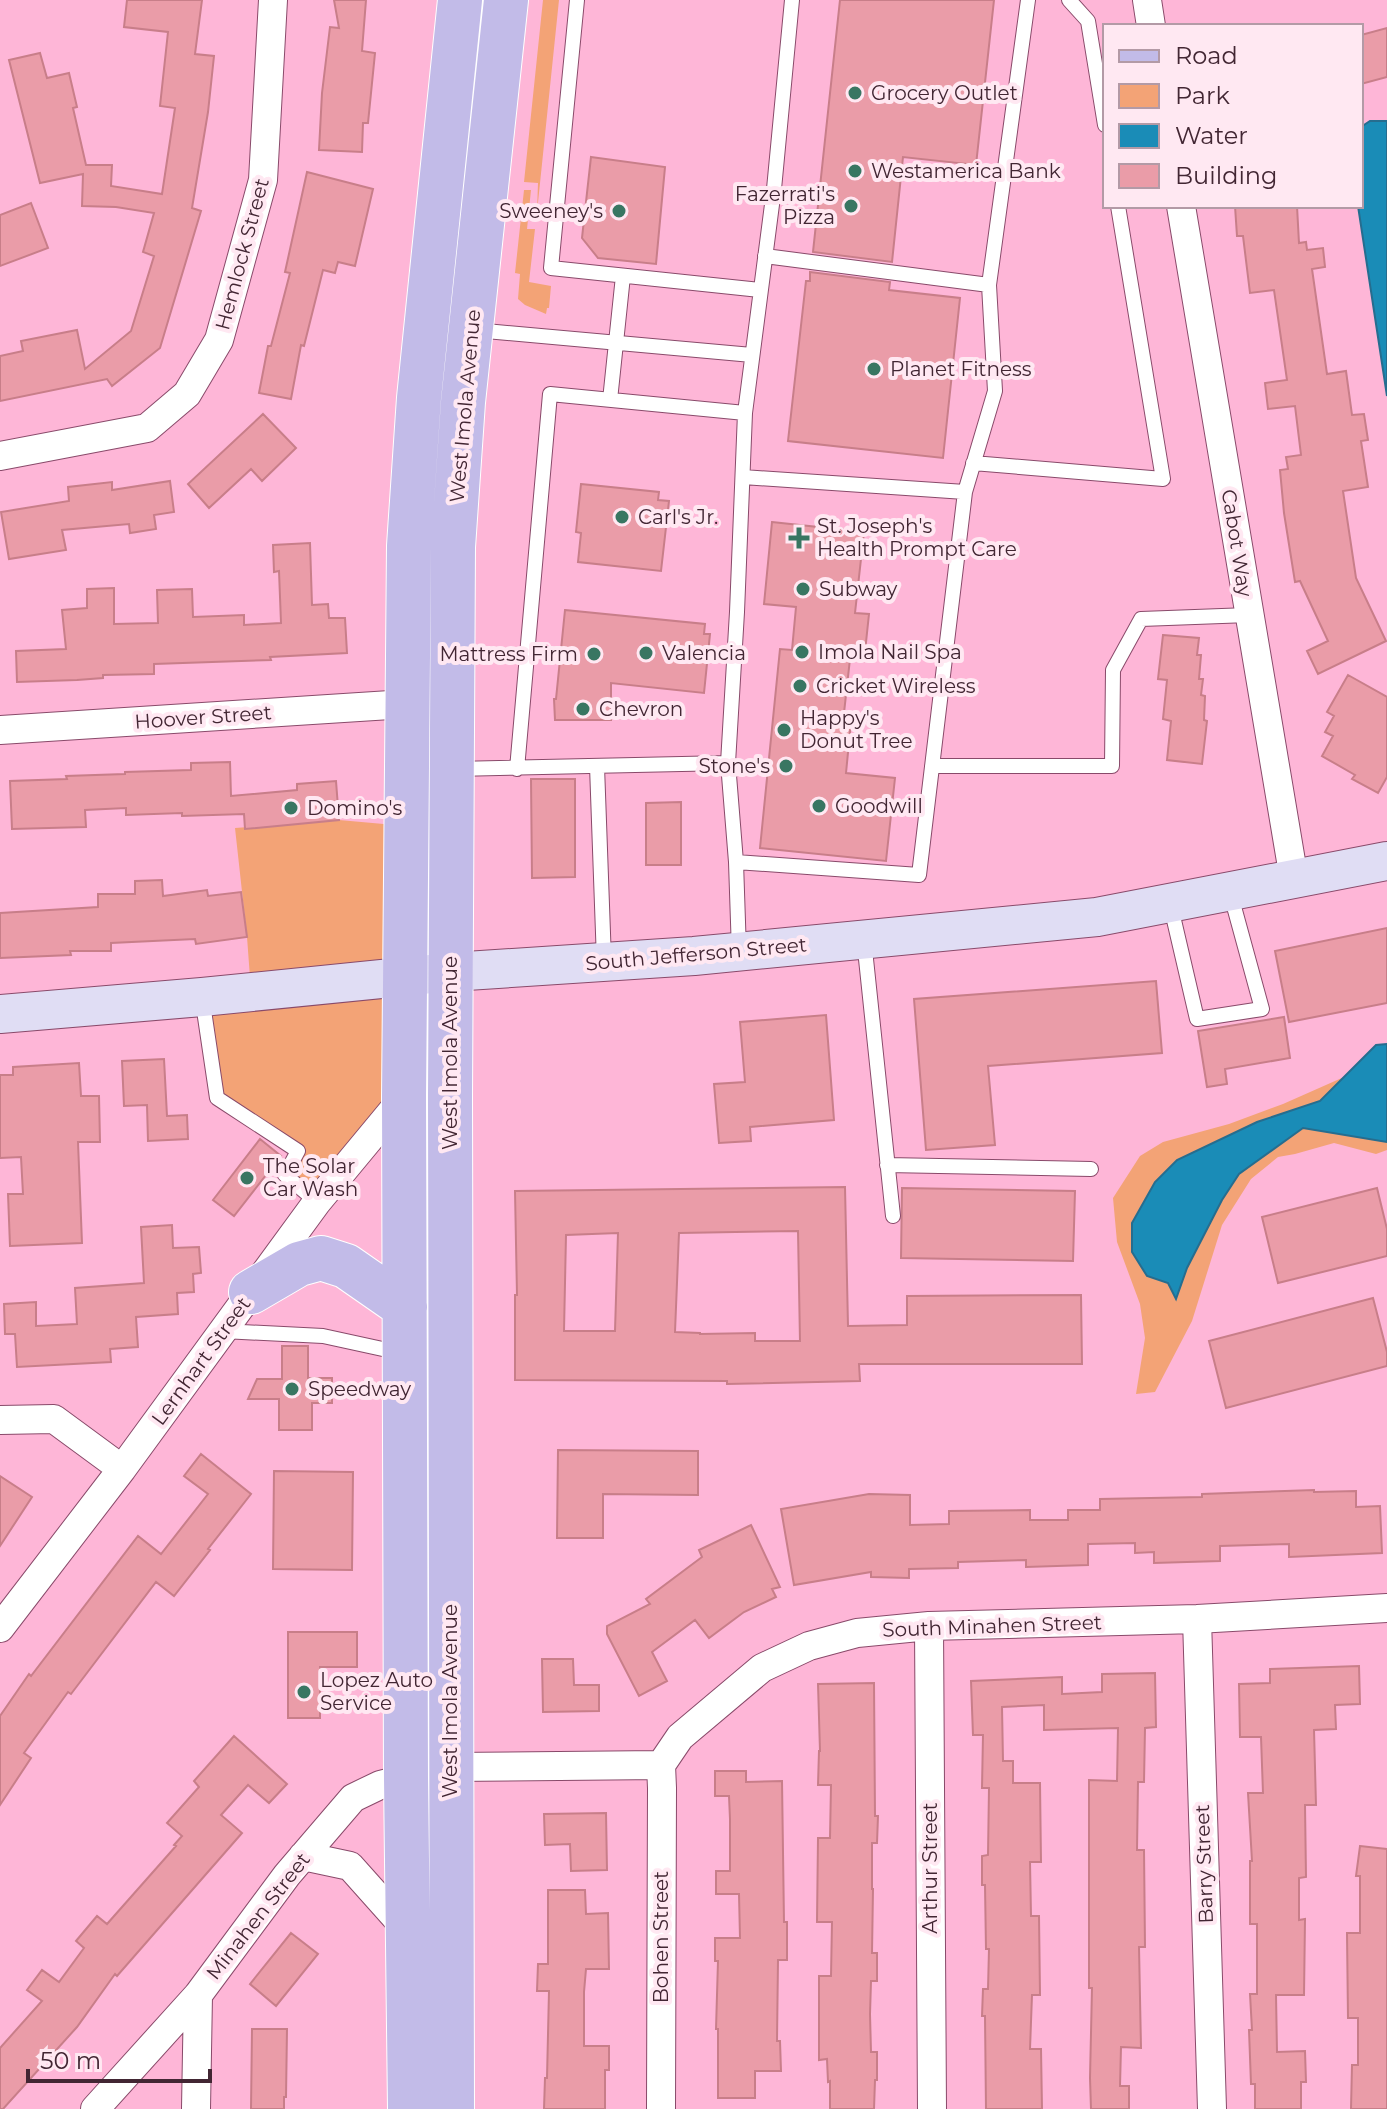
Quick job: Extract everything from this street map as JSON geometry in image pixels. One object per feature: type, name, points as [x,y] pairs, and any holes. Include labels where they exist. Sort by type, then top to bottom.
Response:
[{"type":"main road","points":[[410,2109],[404,1097],[409,546],[419,398],[460,0]]},
{"type":"main road","name":"West Imola Avenue","points":[[452,2109],[453,547],[463,402],[506,0]]},
{"type":"main road","points":[[251,1292],[299,1264],[321,1258],[346,1266],[405,1307]]},
{"type":"street","name":"Hemlock Street","points":[[0,456],[147,428],[187,394],[219,340],[263,180],[273,0]]},
{"type":"street","points":[[1147,0],[1151,24]]},
{"type":"street","name":"Cabot Way","points":[[1181,208],[1294,879]]},
{"type":"street","name":"Hoover Street","points":[[0,730],[406,704]]},
{"type":"street","name":"South Jefferson Street","points":[[0,1014],[451,972],[739,952],[1097,917],[1387,861]]},
{"type":"street","name":"Lernhart Street","points":[[0,1628],[122,1469],[317,1202],[404,1097]]},
{"type":"street","points":[[0,1420],[54,1419],[122,1469]]},
{"type":"street","name":"South Minahen Street","points":[[661,1765],[680,1737],[762,1668],[809,1646],[857,1633],[929,1626],[1197,1619],[1387,1608]]},
{"type":"street","name":"Barry Street","points":[[1197,1619],[1212,2109]]},
{"type":"street","name":"Arthur Street","points":[[929,1626],[932,2109]]},
{"type":"street","points":[[450,1767],[661,1765]]},
{"type":"street","name":"Bohen Street","points":[[661,1765],[661,2109]]},
{"type":"street","name":"Minahen Street","points":[[95,2109],[198,1995],[303,1856],[353,1798],[380,1785],[450,1767]]},
{"type":"street","points":[[303,1856],[350,1866],[408,1931]]},
{"type":"street","points":[[196,2109],[198,1995]]},
{"type":"lane","points":[[577,0],[551,268],[760,290]]},
{"type":"lane","points":[[739,952],[728,763],[745,413],[779,138],[792,0]]},
{"type":"lane","points":[[736,862],[919,875],[965,492],[995,391],[989,285],[1028,0]]},
{"type":"lane","points":[[1069,0],[1088,21],[1103,113]]},
{"type":"lane","points":[[973,463],[1163,479],[1118,208]]},
{"type":"lane","points":[[765,256],[989,285]]},
{"type":"lane","points":[[610,400],[623,276]]},
{"type":"lane","points":[[471,329],[752,355]]},
{"type":"lane","points":[[517,769],[550,394],[745,413]]},
{"type":"lane","points":[[743,477],[965,492]]},
{"type":"lane","points":[[932,766],[1112,766],[1113,670],[1141,619],[1249,615]]},
{"type":"lane","points":[[451,769],[728,763]]},
{"type":"lane","points":[[597,766],[604,962]]},
{"type":"lane","points":[[1170,903],[1197,1019],[1262,1009],[1230,892]]},
{"type":"lane","points":[[864,940],[893,1216]]},
{"type":"lane","points":[[202,997],[217,1098],[298,1151],[285,1175],[317,1202]]},
{"type":"lane","points":[[887,1165],[1091,1169]]},
{"type":"lane","points":[[222,1331],[323,1336],[405,1353]]},
{"type":"green space","points":[[543,0],[559,0],[537,212],[538,183],[524,182]]},
{"type":"green space","points":[[524,190],[531,190],[527,229],[535,229],[529,282],[551,286],[546,314],[518,299],[520,274],[515,273]]},
{"type":"green space","points":[[339,820],[406,826],[404,1097],[317,1202],[285,1175],[297,1151],[217,1098],[202,997],[251,991],[235,828]]},
{"type":"green space","points":[[1344,1077],[1320,1101],[1257,1122],[1177,1160],[1155,1182],[1146,1199],[1168,1283],[1176,1298],[1187,1268],[1239,1174],[1303,1128],[1387,1142],[1387,1150],[1376,1154],[1334,1143],[1278,1157],[1251,1179],[1222,1225],[1192,1321],[1155,1392],[1136,1394],[1145,1338],[1140,1304],[1117,1242],[1113,1198],[1140,1156],[1163,1142],[1229,1124]]},
{"type":"water","points":[[1370,121],[1387,121],[1387,396],[1358,208],[1363,208],[1363,126]]},
{"type":"water","points":[[1387,1044],[1387,1142],[1303,1128],[1239,1174],[1187,1268],[1176,1299],[1168,1283],[1147,1276],[1132,1252],[1132,1223],[1155,1182],[1177,1160],[1257,1122],[1320,1101],[1376,1045]]},
{"type":"building","points":[[127,0],[202,0],[195,54],[214,56],[192,208],[201,211],[160,348],[112,386],[107,379],[0,401],[0,356],[23,351],[21,341],[77,330],[85,369],[131,331],[154,256],[143,252],[154,213],[82,206],[83,174],[40,183],[9,60],[40,53],[47,78],[69,73],[77,107],[73,108],[86,165],[112,165],[111,186],[162,194],[175,108],[160,106],[168,32],[124,27]]},
{"type":"building","points":[[334,0],[366,0],[362,51],[375,53],[368,123],[363,123],[362,152],[319,150],[330,27],[339,28]]},
{"type":"building","points":[[840,0],[994,0],[976,165],[903,157],[892,262],[813,252]]},
{"type":"building","points":[[1387,28],[1387,77],[1363,83],[1363,34]]},
{"type":"building","name":"Sweeney's","points":[[591,157],[665,167],[656,264],[598,258],[582,238]]},
{"type":"building","points":[[307,172],[373,189],[355,266],[338,262],[335,273],[323,270],[304,346],[301,345],[291,399],[259,393],[268,346],[271,346],[290,273],[285,272]]},
{"type":"building","points":[[31,203],[48,248],[0,266],[0,215]]},
{"type":"building","points":[[1235,208],[1297,208],[1299,243],[1306,242],[1307,250],[1323,248],[1325,267],[1312,269],[1327,374],[1346,371],[1352,415],[1364,414],[1368,440],[1361,441],[1368,487],[1343,491],[1356,578],[1386,641],[1318,674],[1307,651],[1328,641],[1300,581],[1295,582],[1280,470],[1288,469],[1286,457],[1301,455],[1295,406],[1268,409],[1265,383],[1287,380],[1274,290],[1250,293],[1243,236],[1237,236]]},
{"type":"building","name":"Planet Fitness","points":[[810,272],[890,282],[889,290],[960,298],[943,458],[788,441],[806,281],[810,281]]},
{"type":"building","points":[[263,414],[296,448],[262,481],[251,469],[209,508],[188,484]]},
{"type":"building","points":[[170,481],[174,512],[154,515],[156,529],[130,533],[129,524],[62,530],[66,550],[9,559],[1,512],[69,501],[68,487],[112,482],[112,490]]},
{"type":"building","name":"Carl's Jr.","points":[[581,484],[659,492],[658,500],[669,501],[661,571],[578,562],[581,533],[576,532]]},
{"type":"building","points":[[772,522],[864,532],[855,613],[869,614],[864,661],[850,659],[843,722],[851,722],[846,773],[895,778],[886,861],[760,848],[780,649],[792,650],[796,607],[764,604]]},
{"type":"building","points":[[310,543],[312,605],[328,604],[329,618],[345,618],[347,653],[270,657],[271,660],[154,664],[154,674],[17,682],[16,651],[66,649],[62,610],[87,608],[87,589],[114,588],[114,624],[158,623],[157,590],[192,589],[193,617],[244,615],[244,625],[281,623],[279,571],[274,572],[273,545]]},
{"type":"building","points":[[565,610],[705,624],[704,634],[710,634],[704,693],[611,683],[611,720],[555,720],[554,699]]},
{"type":"building","points":[[1163,635],[1199,638],[1199,679],[1203,679],[1201,695],[1205,696],[1204,720],[1207,721],[1202,764],[1167,760],[1171,721],[1163,719],[1167,680],[1158,679]]},
{"type":"building","points":[[1348,675],[1387,697],[1387,777],[1378,793],[1352,779],[1355,775],[1322,756],[1333,736],[1325,732],[1334,716],[1327,712]]},
{"type":"building","points":[[230,762],[231,796],[297,790],[297,784],[336,781],[339,820],[245,829],[244,814],[126,815],[126,808],[85,810],[86,827],[12,829],[10,781],[191,770],[191,763]]},
{"type":"building","points":[[531,779],[575,779],[575,877],[532,878]]},
{"type":"building","points":[[681,802],[681,865],[646,865],[646,803]]},
{"type":"building","points":[[162,880],[163,896],[207,890],[208,896],[241,892],[247,937],[196,944],[195,939],[111,943],[111,951],[70,951],[71,955],[0,958],[0,913],[98,907],[98,894],[135,894],[135,881]]},
{"type":"building","points":[[1387,928],[1387,1003],[1289,1022],[1275,951]]},
{"type":"building","points":[[1156,981],[1162,1053],[988,1066],[995,1145],[926,1150],[914,999]]},
{"type":"building","points":[[826,1015],[834,1120],[750,1127],[751,1141],[719,1143],[714,1084],[745,1082],[740,1022]]},
{"type":"building","points":[[1284,1017],[1290,1058],[1225,1069],[1227,1084],[1207,1087],[1198,1031]]},
{"type":"building","points":[[164,1059],[167,1116],[187,1115],[188,1139],[148,1141],[147,1105],[124,1106],[122,1061]]},
{"type":"building","points":[[79,1063],[81,1096],[99,1096],[100,1142],[78,1142],[82,1243],[10,1246],[8,1194],[23,1194],[21,1157],[0,1158],[0,1075],[13,1075],[13,1067]]},
{"type":"building","name":"The Solar Car Wash","points":[[260,1139],[281,1156],[234,1216],[213,1200]]},
{"type":"building","points":[[845,1187],[848,1326],[907,1325],[907,1296],[1081,1295],[1082,1364],[859,1364],[860,1381],[727,1384],[727,1381],[515,1380],[515,1191]],"holes":[[[798,1231],[800,1341],[755,1341],[755,1333],[675,1332],[679,1233]],[[618,1233],[615,1331],[564,1331],[566,1235]]]},
{"type":"building","points":[[902,1188],[1075,1191],[1073,1261],[901,1258]]},
{"type":"building","points":[[1377,1188],[1387,1229],[1387,1256],[1278,1283],[1262,1217]]},
{"type":"building","points":[[172,1225],[173,1248],[199,1247],[201,1273],[193,1274],[194,1292],[177,1293],[178,1314],[136,1317],[138,1347],[110,1349],[111,1362],[17,1367],[15,1334],[5,1334],[4,1304],[36,1302],[36,1326],[77,1324],[75,1288],[144,1283],[141,1227]]},
{"type":"building","points":[[1373,1298],[1387,1352],[1387,1366],[1226,1408],[1209,1341]]},
{"type":"building","name":"Speedway","points":[[282,1346],[308,1346],[308,1378],[332,1378],[332,1403],[312,1403],[312,1430],[279,1430],[279,1399],[248,1399],[257,1379],[282,1379]]},
{"type":"building","points":[[558,1450],[698,1451],[698,1495],[603,1494],[603,1538],[557,1538]]},
{"type":"building","points":[[201,1454],[251,1494],[174,1596],[156,1582],[71,1694],[68,1692],[24,1753],[31,1758],[0,1805],[0,1716],[29,1674],[31,1676],[138,1536],[161,1554],[208,1494],[184,1476]]},
{"type":"building","points":[[274,1471],[353,1472],[352,1570],[273,1569]]},
{"type":"building","points":[[0,1476],[32,1497],[0,1546]]},
{"type":"building","points":[[1356,1491],[1356,1507],[1380,1506],[1382,1553],[1289,1557],[1289,1544],[1220,1546],[1220,1561],[1154,1563],[1154,1552],[1135,1553],[1135,1543],[1088,1544],[1088,1565],[1026,1567],[1026,1560],[958,1562],[958,1568],[909,1569],[909,1578],[871,1577],[871,1572],[794,1585],[781,1509],[869,1494],[910,1495],[910,1525],[949,1524],[949,1511],[1030,1510],[1030,1520],[1068,1520],[1068,1510],[1100,1510],[1100,1499]]},
{"type":"building","points":[[751,1525],[780,1587],[772,1589],[776,1597],[744,1612],[709,1638],[695,1620],[652,1652],[667,1681],[639,1696],[607,1634],[607,1626],[650,1604],[646,1599],[702,1557],[699,1550]]},
{"type":"building","name":"Lopez Auto Service","points":[[288,1632],[357,1632],[357,1667],[320,1667],[320,1718],[288,1718]]},
{"type":"building","points":[[542,1659],[573,1659],[574,1685],[599,1685],[599,1711],[543,1712]]},
{"type":"building","points":[[1359,1666],[1360,1704],[1335,1705],[1336,1729],[1314,1730],[1316,1805],[1305,1805],[1306,1877],[1299,1878],[1299,1920],[1305,1919],[1304,1995],[1276,1995],[1277,2052],[1305,2051],[1306,2082],[1301,2082],[1301,2109],[1255,2109],[1249,2030],[1252,2030],[1250,1994],[1257,1994],[1257,1924],[1250,1924],[1252,1861],[1248,1793],[1263,1793],[1261,1737],[1240,1737],[1239,1684],[1270,1683],[1270,1669]]},
{"type":"building","points":[[1155,1673],[1156,1727],[1145,1728],[1144,1782],[1138,1782],[1137,1850],[1144,1850],[1145,1947],[1139,1947],[1141,2048],[1121,2047],[1120,2086],[1129,2086],[1129,2109],[1091,2109],[1090,2078],[1089,1780],[1117,1781],[1118,1728],[1044,1730],[1044,1705],[1002,1707],[1003,1761],[1013,1761],[1013,1783],[1040,1783],[1041,1862],[1030,1862],[1031,1916],[1039,1916],[1040,1995],[1032,1995],[1030,2049],[1041,2049],[1042,2109],[986,2109],[985,2016],[982,2016],[983,1989],[988,1989],[989,1949],[986,1949],[982,1856],[988,1855],[989,1788],[982,1788],[983,1735],[973,1735],[971,1681],[1062,1677],[1062,1694],[1102,1692],[1102,1674]]},
{"type":"building","points":[[874,1683],[875,1816],[878,1816],[877,1843],[872,1843],[872,1953],[877,1953],[877,1981],[871,1981],[870,2014],[871,2052],[877,2052],[877,2080],[874,2109],[830,2109],[827,2059],[819,2060],[819,1976],[831,1976],[832,1922],[817,1922],[818,1838],[830,1838],[831,1785],[818,1785],[818,1684]]},
{"type":"building","points":[[234,1736],[287,1784],[269,1803],[248,1785],[221,1815],[242,1833],[117,1976],[115,1974],[77,2027],[0,2109],[0,2048],[42,2001],[27,1990],[42,1970],[59,1982],[84,1948],[76,1941],[97,1916],[107,1924],[176,1846],[182,1836],[167,1823],[199,1787],[194,1781]]},
{"type":"building","points":[[715,1771],[746,1771],[746,1782],[782,1781],[787,1960],[778,1960],[777,2041],[780,2041],[781,2071],[755,2071],[755,2098],[718,2098],[718,1961],[715,1961],[715,1938],[740,1938],[739,1894],[716,1894],[716,1871],[730,1871],[730,1819],[729,1796],[715,1796]]},
{"type":"building","points":[[606,1813],[607,1870],[571,1871],[570,1844],[545,1845],[544,1814]]},
{"type":"building","points":[[1360,1846],[1387,1849],[1387,2109],[1351,2109],[1352,2065],[1358,2065],[1358,2018],[1348,2018],[1347,1933],[1360,1933],[1360,1876],[1356,1876]]},
{"type":"building","points":[[548,1890],[585,1890],[586,1914],[608,1913],[609,1969],[586,1969],[584,1992],[584,2046],[609,2046],[609,2070],[605,2070],[605,2109],[544,2109],[549,1991],[537,1991],[538,1964],[548,1964]]},
{"type":"building","points":[[291,1933],[318,1954],[276,2006],[250,1984]]},
{"type":"building","points":[[252,2029],[287,2029],[284,2109],[251,2109]]},
{"type":"place","name":"Grocery Outlet","points":[[855,93]]},
{"type":"place","name":"Westamerica Bank","points":[[855,171]]},
{"type":"place","name":"Fazerrati's Pizza","points":[[851,206]]},
{"type":"place","name":"Sweeney's","points":[[619,211]]},
{"type":"place","name":"Planet Fitness","points":[[874,369]]},
{"type":"place","name":"Carl's Jr.","points":[[622,517]]},
{"type":"place","name":"St. Joseph's Health Prompt Care","points":[[799,538]]},
{"type":"place","name":"Subway","points":[[803,589]]},
{"type":"place","name":"Imola Nail Spa","points":[[802,652]]},
{"type":"place","name":"Valencia","points":[[646,653]]},
{"type":"place","name":"Mattress Firm","points":[[594,654]]},
{"type":"place","name":"Cricket Wireless","points":[[800,686]]},
{"type":"place","name":"Chevron","points":[[583,709]]},
{"type":"place","name":"Happy's Donut Tree","points":[[784,730]]},
{"type":"place","name":"Stone's","points":[[786,766]]},
{"type":"place","name":"Goodwill","points":[[819,806]]},
{"type":"place","name":"Domino's","points":[[291,808]]},
{"type":"place","name":"The Solar Car Wash","points":[[247,1178]]},
{"type":"place","name":"Speedway","points":[[292,1389]]},
{"type":"place","name":"Lopez Auto Service","points":[[304,1692]]}]
